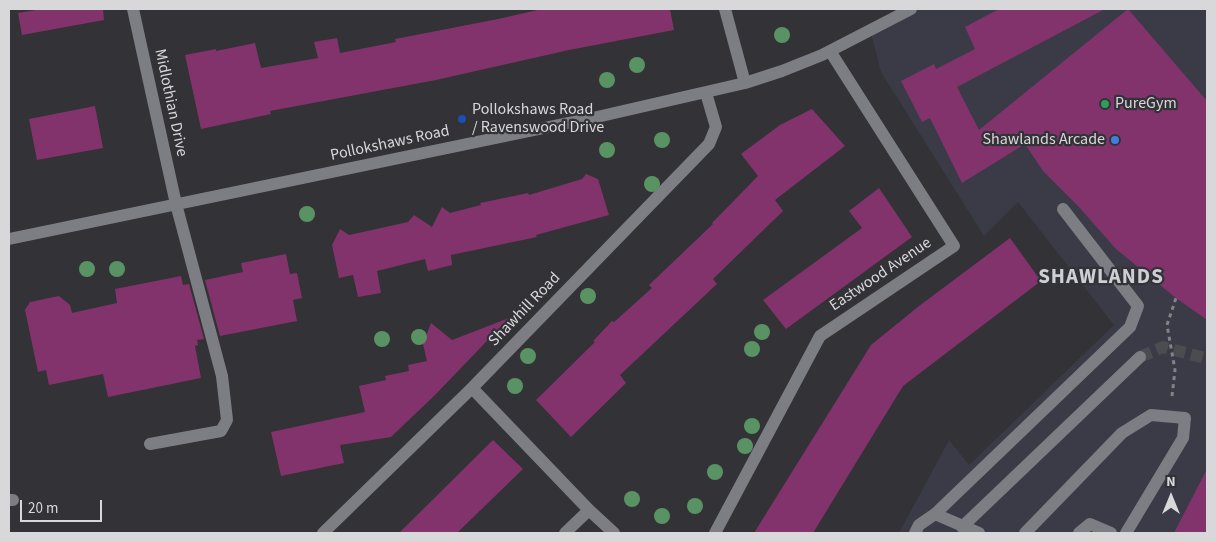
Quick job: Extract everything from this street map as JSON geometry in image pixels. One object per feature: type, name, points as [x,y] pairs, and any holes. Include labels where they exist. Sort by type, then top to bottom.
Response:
[{"type":"street","name":"Midlothian Drive","points":[[133,9],[176,204],[222,376],[227,420],[221,431],[150,444]]},
{"type":"street","points":[[725,9],[745,83]]},
{"type":"street","name":"Pollokshaws Road","points":[[9,239],[597,118],[706,93],[782,71],[830,51],[910,9]]},
{"type":"street","name":"Eastwood Avenue","points":[[715,533],[820,336],[954,246],[830,51]]},
{"type":"street","name":"Shawhill Road","points":[[323,533],[472,388],[709,144],[716,127],[706,93]]},
{"type":"street","points":[[915,533],[919,525],[935,514],[1130,327],[1138,306],[1063,209]]},
{"type":"street","points":[[962,527],[1140,357]]},
{"type":"street","points":[[472,388],[589,510],[614,533]]},
{"type":"street","points":[[1025,533],[1122,433],[1151,415],[1185,418],[1183,438],[1126,533]]},
{"type":"street","points":[[565,533],[589,510]]},
{"type":"street","points":[[935,514],[979,533]]},
{"type":"street","points":[[1079,533],[1090,524],[1112,533]]},
{"type":"path","points":[[1170,417],[1174,370],[1167,325],[1176,298]]},
{"type":"shaded area","points":[[911,9],[1207,9],[1207,533],[899,533],[949,440],[969,465],[1114,325],[1018,202],[984,236],[881,72],[870,30]]},
{"type":"building","points":[[42,9],[103,9],[104,20],[22,35],[18,13]]},
{"type":"building","points":[[542,9],[670,9],[674,30],[569,50],[436,80],[270,111],[271,114],[201,129],[185,55],[255,43],[261,68],[318,58],[314,42],[337,38],[340,53],[396,42],[395,39]]},
{"type":"building","name":"Shawlands Arcade","points":[[999,9],[1105,9],[957,87],[979,130],[1128,9],[1207,101],[1207,320],[1176,298],[1116,249],[1079,207],[1043,171],[1025,144],[962,183],[930,118],[922,122],[901,81],[934,64],[936,69],[975,49],[965,27]]},
{"type":"building","points":[[95,106],[103,148],[37,160],[29,119]]},
{"type":"building","points":[[812,109],[845,146],[775,200],[783,211],[713,279],[717,284],[620,375],[626,383],[571,437],[536,400],[595,342],[593,341],[612,321],[614,322],[652,288],[649,285],[713,224],[758,176],[741,154],[780,125]]},
{"type":"building","points":[[586,174],[598,179],[609,215],[536,235],[537,237],[451,255],[452,265],[428,271],[425,259],[377,271],[381,293],[358,297],[353,275],[339,278],[332,245],[340,229],[349,235],[408,222],[414,215],[432,227],[442,207],[450,213],[481,205],[480,203],[528,193],[529,195],[582,179]]},
{"type":"building","points":[[879,188],[912,237],[786,329],[763,300],[862,228],[849,211]]},
{"type":"building","points":[[1010,238],[1041,281],[903,386],[813,533],[754,533],[871,345],[919,306]]},
{"type":"building","points":[[286,254],[290,274],[297,273],[302,298],[293,300],[297,321],[220,336],[205,280],[243,272],[241,263]]},
{"type":"building","points":[[181,276],[183,285],[189,284],[204,339],[197,340],[198,345],[195,346],[201,378],[108,397],[103,374],[49,385],[46,370],[38,372],[25,310],[30,302],[59,296],[70,305],[72,313],[117,303],[115,289]]},
{"type":"building","points":[[509,318],[435,395],[391,437],[340,445],[344,463],[281,476],[271,432],[365,412],[359,386],[386,380],[385,376],[409,371],[408,365],[427,361],[423,344],[431,323],[452,340]]},
{"type":"building","points":[[493,440],[523,469],[457,533],[399,533]]},
{"type":"building","points":[[1207,469],[1207,533],[1174,533]]},
{"type":"tunnel","points":[[1140,357],[1163,347],[1207,360]]},
{"type":"place","name":"PureGym","points":[[1105,104]]},
{"type":"place","name":"Pollokshaws Road / Ravenswood Drive","points":[[462,119]]},
{"type":"place","name":"Shawlands Arcade","points":[[1115,140]]},
{"type":"district","name":"SHAWLANDS","points":[[1101,278]]}]
